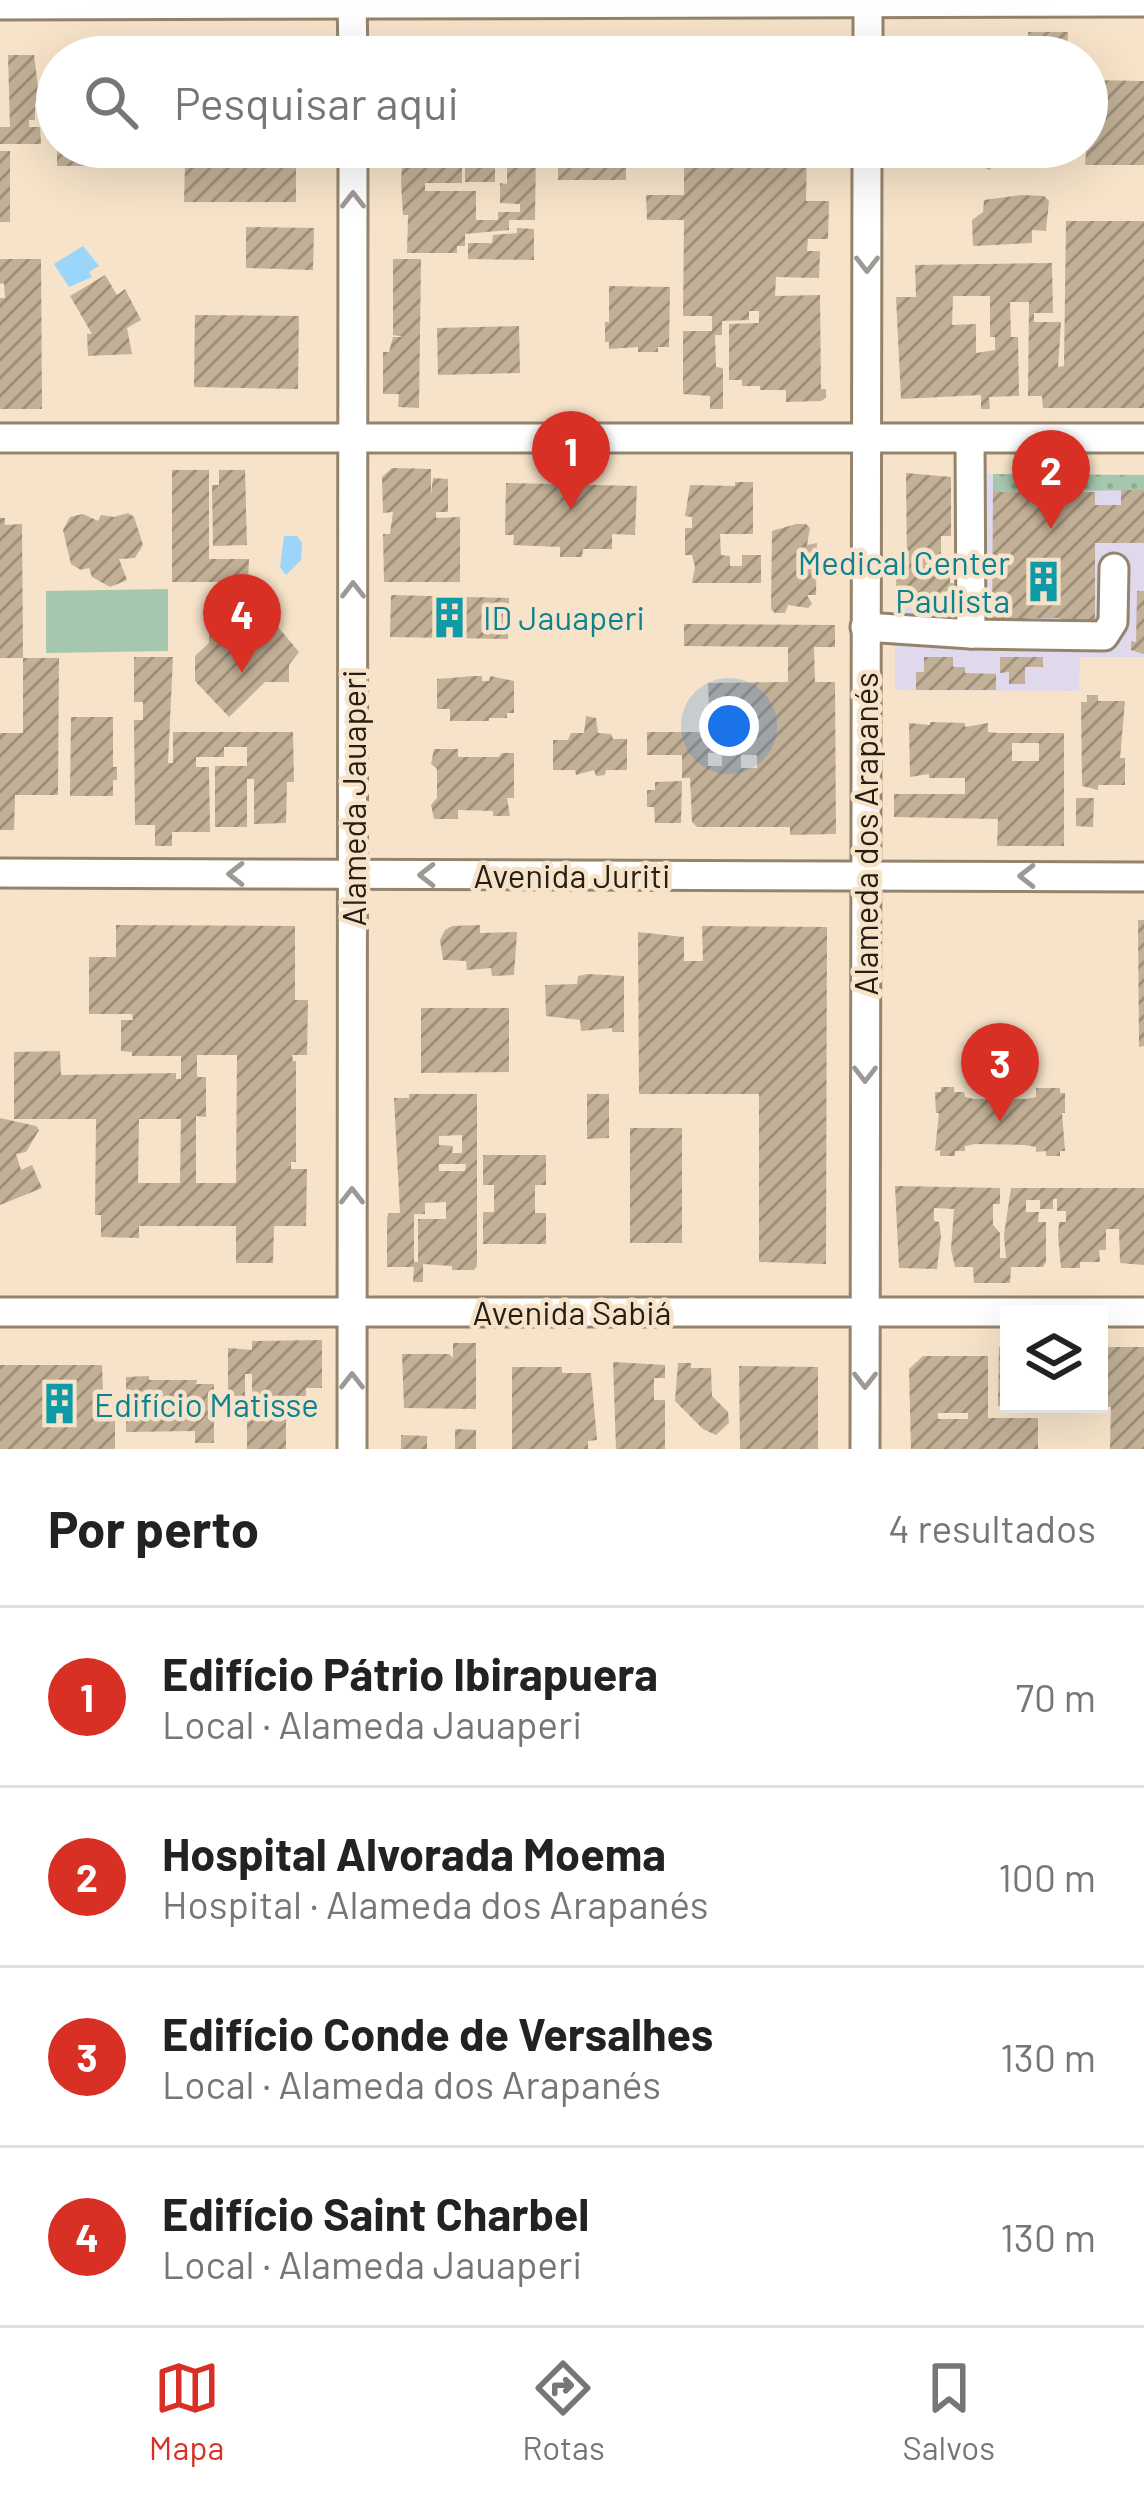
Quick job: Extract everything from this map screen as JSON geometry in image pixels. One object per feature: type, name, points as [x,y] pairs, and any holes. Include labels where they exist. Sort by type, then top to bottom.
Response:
[{"type":"street","points":[[352,2],[352,36]]},
{"type":"street","points":[[868,2],[868,36]]},
{"type":"street","points":[[0,4],[1144,2]]},
{"type":"street","name":"Alameda Jauaperi","points":[[352,1449],[353,168]]},
{"type":"street","name":"Alameda dos Arapanés","points":[[865,1449],[867,168]]},
{"type":"street","points":[[0,438],[1144,438]]},
{"type":"street","points":[[970,439],[971,634]]},
{"type":"street","points":[[865,628],[1104,636],[1113,622],[1114,568]]},
{"type":"street","name":"Avenida Juriti","points":[[0,873],[1144,877]]},
{"type":"street","name":"Avenida Sabiá","points":[[0,1312],[1144,1312]]},
{"type":"shaded area","points":[[958,474],[1144,475],[1144,657],[1080,657],[1079,691],[895,690],[895,596],[957,595]]},
{"type":"green space","points":[[993,474],[1144,475],[1144,490],[993,492]]},
{"type":"green space","points":[[168,589],[168,651],[46,653],[46,591]]},
{"type":"water","points":[[83,246],[99,266],[89,272],[92,277],[69,287],[54,264]]},
{"type":"water","points":[[284,536],[297,536],[302,543],[301,560],[286,575],[280,567]]},
{"type":"building","points":[[1028,32],[1068,32],[1068,36],[1028,36]]},
{"type":"building","points":[[8,55],[34,55],[35,120],[29,120],[29,127],[36,127],[36,144],[0,144],[0,127],[10,127]]},
{"type":"building","points":[[1108,80],[1144,81],[1144,165],[1108,165]]},
{"type":"building","points":[[0,151],[10,151],[10,222],[0,222]]},
{"type":"building","points":[[185,168],[296,168],[296,202],[184,202]]},
{"type":"building","points":[[402,168],[462,168],[462,183],[425,183],[425,191],[476,191],[476,220],[498,220],[498,212],[520,212],[520,204],[500,203],[500,183],[507,184],[507,168],[536,168],[535,220],[509,220],[509,230],[465,234],[465,246],[457,246],[457,253],[407,253],[408,215],[403,215]]},
{"type":"building","points":[[465,168],[495,168],[495,182],[465,182]]},
{"type":"building","points":[[558,168],[626,168],[626,180],[558,180]]},
{"type":"building","points":[[684,168],[807,168],[806,201],[829,201],[828,239],[808,239],[807,251],[820,251],[819,278],[776,277],[775,296],[820,295],[821,389],[826,389],[821,401],[786,402],[786,390],[760,390],[760,386],[742,386],[742,380],[729,380],[729,324],[759,323],[759,311],[749,311],[749,320],[722,321],[722,335],[715,335],[716,367],[723,368],[723,409],[710,409],[710,396],[683,394],[683,331],[712,331],[712,316],[683,316],[684,220],[647,220],[646,195],[684,195]]},
{"type":"building","points":[[1044,196],[1049,201],[1046,231],[1032,230],[1032,243],[973,246],[972,220],[983,212],[984,200]]},
{"type":"building","points":[[1066,221],[1144,221],[1144,408],[1043,408],[1042,396],[1028,396],[1029,302],[1010,302],[1011,337],[1018,337],[1019,396],[989,397],[990,409],[981,409],[981,395],[901,399],[896,297],[916,297],[915,265],[1052,263],[1053,313],[1034,313],[1034,322],[1061,322],[1058,367],[1064,366]],"holes":[[[953,296],[990,296],[990,337],[995,337],[995,350],[976,353],[976,324],[952,325]]]},
{"type":"building","points":[[246,227],[314,228],[313,270],[246,268]]},
{"type":"building","points":[[517,228],[534,229],[534,260],[468,259],[468,243],[492,243],[493,235],[517,233]]},
{"type":"building","points":[[0,259],[41,259],[42,409],[0,409],[0,298],[5,298]]},
{"type":"building","points":[[393,259],[421,259],[419,408],[398,407],[399,394],[383,394],[383,352],[389,352],[393,337],[404,337],[393,335]]},
{"type":"building","points":[[105,275],[117,295],[125,289],[141,320],[127,328],[132,354],[88,356],[87,334],[92,334],[70,296]]},
{"type":"building","points":[[609,286],[670,287],[669,347],[658,347],[658,352],[638,352],[638,347],[609,349],[605,322],[609,322]]},
{"type":"building","points":[[195,315],[299,316],[298,389],[194,387]]},
{"type":"building","points":[[519,326],[520,373],[438,375],[437,328]]},
{"type":"building","points":[[392,468],[431,469],[431,495],[433,478],[448,479],[448,512],[436,512],[436,518],[460,517],[460,582],[384,582],[383,534],[390,534],[393,512],[383,513],[382,477]]},
{"type":"building","points":[[172,470],[209,470],[209,559],[249,559],[248,582],[172,582]]},
{"type":"building","points":[[219,470],[245,470],[247,545],[213,546],[212,485],[219,485]]},
{"type":"building","points":[[906,473],[951,477],[951,536],[941,536],[941,569],[950,569],[950,583],[958,584],[957,596],[895,596],[898,564],[907,564]]},
{"type":"building","points":[[735,482],[753,482],[753,534],[720,534],[721,555],[730,556],[730,566],[742,566],[742,555],[761,555],[761,583],[692,583],[692,555],[685,555],[685,528],[692,528],[692,517],[685,516],[690,485],[735,486]]},
{"type":"building","points":[[506,483],[637,486],[635,535],[612,534],[612,549],[583,549],[582,557],[560,557],[560,547],[513,545],[514,535],[505,535]]},
{"type":"building","name":"Medical Center Paulista","points":[[1121,490],[1144,490],[1144,543],[1095,543],[1095,625],[1060,624],[1060,618],[992,624],[993,492],[1095,492],[1095,505],[1121,505]]},
{"type":"building","points":[[128,513],[134,517],[143,545],[135,558],[119,559],[127,580],[110,587],[92,577],[89,568],[81,570],[71,564],[63,530],[70,517],[83,514],[98,521],[101,515]]},
{"type":"building","points":[[0,518],[5,518],[5,525],[22,524],[23,658],[0,658]]},
{"type":"building","points":[[796,524],[810,528],[807,545],[817,543],[816,595],[807,595],[812,604],[808,608],[788,605],[785,613],[775,613],[771,609],[772,531]]},
{"type":"building","points":[[1137,591],[1144,591],[1144,654],[1131,650],[1131,641],[1136,642]]},
{"type":"building","name":"ID Jauaperi","points":[[391,595],[509,598],[508,639],[390,637]]},
{"type":"building","points":[[273,621],[299,652],[289,665],[289,682],[265,682],[229,717],[195,681],[195,656],[209,643],[210,624]]},
{"type":"building","points":[[684,624],[835,625],[835,647],[814,647],[815,682],[835,682],[836,834],[790,835],[790,827],[697,827],[692,822],[690,778],[682,778],[682,755],[647,755],[647,732],[710,732],[708,683],[788,682],[788,647],[684,646]],"holes":[[[708,753],[722,753],[722,766],[708,766]],[[741,755],[757,755],[757,768],[741,768]]]},
{"type":"building","points":[[134,657],[173,657],[168,763],[173,763],[173,732],[293,732],[294,782],[287,782],[286,823],[254,824],[254,779],[247,779],[247,827],[215,827],[215,766],[247,766],[247,747],[224,747],[224,757],[196,757],[196,767],[209,767],[210,832],[172,832],[172,846],[155,846],[155,825],[135,825],[134,720],[143,720],[143,702],[134,702]]},
{"type":"building","points":[[924,657],[953,657],[953,667],[965,667],[965,673],[996,674],[996,690],[916,690],[916,672],[924,672]]},
{"type":"building","points":[[1000,657],[1043,657],[1043,667],[1025,667],[1025,684],[1009,684],[1009,672],[1000,673]]},
{"type":"building","points":[[23,658],[59,658],[58,795],[15,795],[14,830],[0,830],[0,733],[23,733]]},
{"type":"building","points":[[482,676],[482,681],[489,681],[490,676],[514,681],[514,713],[489,721],[450,721],[450,709],[437,709],[437,679]]},
{"type":"building","points":[[1087,695],[1098,695],[1098,701],[1125,701],[1120,758],[1125,758],[1125,785],[1098,785],[1098,790],[1082,786],[1081,702],[1087,702]]},
{"type":"building","points":[[586,716],[596,718],[598,733],[627,739],[627,770],[606,770],[605,775],[596,776],[594,770],[576,775],[575,770],[553,770],[553,740],[584,733]]},
{"type":"building","points":[[71,717],[113,717],[117,780],[113,780],[113,796],[70,796]]},
{"type":"building","points":[[909,723],[988,723],[988,732],[1064,733],[1064,846],[997,846],[998,819],[894,817],[894,794],[965,794],[965,778],[910,777]],"holes":[[[1012,743],[1039,743],[1039,761],[1012,761]]]},
{"type":"building","points":[[434,749],[458,749],[458,757],[514,753],[514,798],[507,798],[510,816],[458,810],[458,819],[434,819]]},
{"type":"building","points":[[682,781],[681,823],[655,823],[654,807],[647,807],[647,790],[655,790],[655,782]]},
{"type":"building","points":[[1076,798],[1094,798],[1093,827],[1076,826]]},
{"type":"building","points":[[1138,920],[1144,920],[1144,1046],[1139,1047]]},
{"type":"building","points":[[116,925],[295,926],[295,1000],[308,1000],[307,1055],[292,1055],[296,1061],[296,1162],[291,1162],[291,1169],[307,1169],[306,1226],[274,1226],[273,1263],[236,1263],[236,1226],[139,1226],[139,1238],[101,1237],[101,1215],[95,1215],[96,1119],[14,1119],[14,1052],[60,1051],[61,1075],[176,1073],[176,1079],[181,1079],[181,1056],[132,1056],[132,1052],[121,1051],[121,1020],[133,1020],[132,1014],[89,1014],[89,957],[116,957]],"holes":[[[197,1055],[237,1055],[236,1183],[196,1183],[196,1116],[206,1117],[206,1077],[197,1077]],[[139,1119],[181,1119],[180,1183],[138,1183]]]},
{"type":"building","points":[[480,925],[480,933],[517,932],[514,975],[492,976],[491,968],[467,970],[466,961],[443,960],[440,940],[445,930]]},
{"type":"building","points":[[702,926],[827,927],[826,1264],[759,1262],[759,1094],[639,1094],[638,932],[684,937],[684,961],[703,961]]},
{"type":"building","points":[[578,976],[624,976],[624,1032],[612,1032],[612,1028],[581,1031],[580,1020],[546,1016],[545,985],[577,984]]},
{"type":"building","points":[[421,1008],[509,1008],[509,1072],[421,1073]]},
{"type":"building","points":[[941,1087],[954,1087],[954,1092],[974,1099],[1026,1099],[1036,1097],[1036,1088],[1060,1088],[1065,1093],[1065,1151],[1046,1156],[1046,1151],[1036,1152],[1036,1147],[1025,1145],[975,1144],[955,1151],[955,1156],[940,1156],[940,1150],[935,1151],[939,1113],[935,1092],[941,1092]]},
{"type":"building","points":[[409,1094],[477,1094],[477,1266],[452,1270],[452,1266],[423,1264],[423,1282],[413,1282],[414,1267],[387,1267],[387,1218],[389,1213],[400,1213],[394,1098],[409,1098]],"holes":[[[462,1135],[462,1153],[452,1153],[453,1146],[439,1145],[439,1136]],[[439,1164],[466,1164],[465,1171],[439,1171]],[[446,1202],[446,1219],[418,1219],[418,1262],[414,1262],[414,1214],[425,1214],[425,1203]]]},
{"type":"building","points":[[587,1094],[609,1094],[609,1138],[587,1139]]},
{"type":"building","points":[[0,1118],[39,1130],[26,1152],[16,1154],[21,1170],[32,1165],[42,1188],[0,1205]]},
{"type":"building","points":[[630,1128],[682,1128],[682,1243],[630,1243]]},
{"type":"building","points":[[483,1155],[546,1155],[546,1185],[535,1185],[535,1213],[546,1213],[546,1244],[483,1244],[483,1212],[494,1212],[494,1185],[483,1185]]},
{"type":"building","points":[[895,1186],[1000,1188],[1000,1204],[993,1204],[993,1225],[1000,1233],[1000,1258],[1006,1258],[1004,1235],[1011,1188],[1144,1188],[1144,1265],[1120,1263],[1119,1229],[1106,1229],[1106,1250],[1099,1250],[1100,1262],[1061,1268],[1059,1222],[1066,1222],[1066,1211],[1057,1211],[1057,1199],[1053,1199],[1053,1209],[1040,1209],[1040,1200],[1026,1200],[1026,1212],[1039,1212],[1038,1222],[1046,1222],[1046,1262],[1043,1267],[1011,1267],[1010,1283],[974,1283],[973,1267],[955,1267],[951,1249],[954,1209],[934,1208],[941,1235],[937,1269],[899,1268]]},
{"type":"building","points":[[322,1340],[322,1388],[306,1388],[306,1396],[252,1396],[252,1374],[245,1374],[245,1396],[228,1396],[228,1348],[252,1350],[252,1341]]},
{"type":"building","points":[[453,1343],[476,1343],[476,1409],[404,1408],[402,1354],[449,1354],[453,1358]]},
{"type":"building","points":[[1108,1347],[1144,1347],[1144,1449],[1110,1449]]},
{"type":"building","points":[[923,1356],[988,1356],[988,1418],[1038,1418],[1038,1449],[911,1449],[909,1369]],"holes":[[[938,1413],[968,1413],[968,1419],[938,1419]]]},
{"type":"building","points":[[613,1362],[665,1365],[665,1378],[654,1378],[654,1400],[665,1400],[665,1449],[616,1449]]},
{"type":"building","points":[[678,1363],[711,1368],[712,1396],[728,1412],[729,1423],[716,1435],[703,1429],[675,1401]]},
{"type":"building","points":[[0,1365],[102,1365],[104,1416],[115,1416],[115,1449],[0,1449]]},
{"type":"building","points":[[739,1366],[818,1367],[818,1449],[740,1449]]},
{"type":"building","points":[[512,1367],[562,1367],[562,1373],[591,1373],[597,1440],[588,1441],[588,1449],[512,1449]]},
{"type":"building","points":[[149,1376],[149,1380],[214,1384],[214,1443],[195,1443],[195,1431],[126,1432],[126,1377]]},
{"type":"building","points":[[286,1411],[286,1449],[247,1449],[247,1412]]},
{"type":"building","points":[[455,1429],[476,1430],[476,1449],[455,1449]]},
{"type":"building","points":[[401,1435],[427,1436],[427,1449],[401,1449]]},
{"type":"place","name":"Edifício Pátrio Ibirapuera","points":[[571,510]]},
{"type":"place","name":"Hospital Alvorada Moema","points":[[1051,529]]},
{"type":"place","name":"Medical Center Paulista","points":[[1044,581]]},
{"type":"place","name":"ID Jauaperi","points":[[449,617]]},
{"type":"place","name":"Edifício Saint Charbel","points":[[242,673]]},
{"type":"place","name":"Edifício Conde de Versalhes","points":[[1000,1122]]},
{"type":"place","name":"Edifício Matisse","points":[[60,1404]]}]
